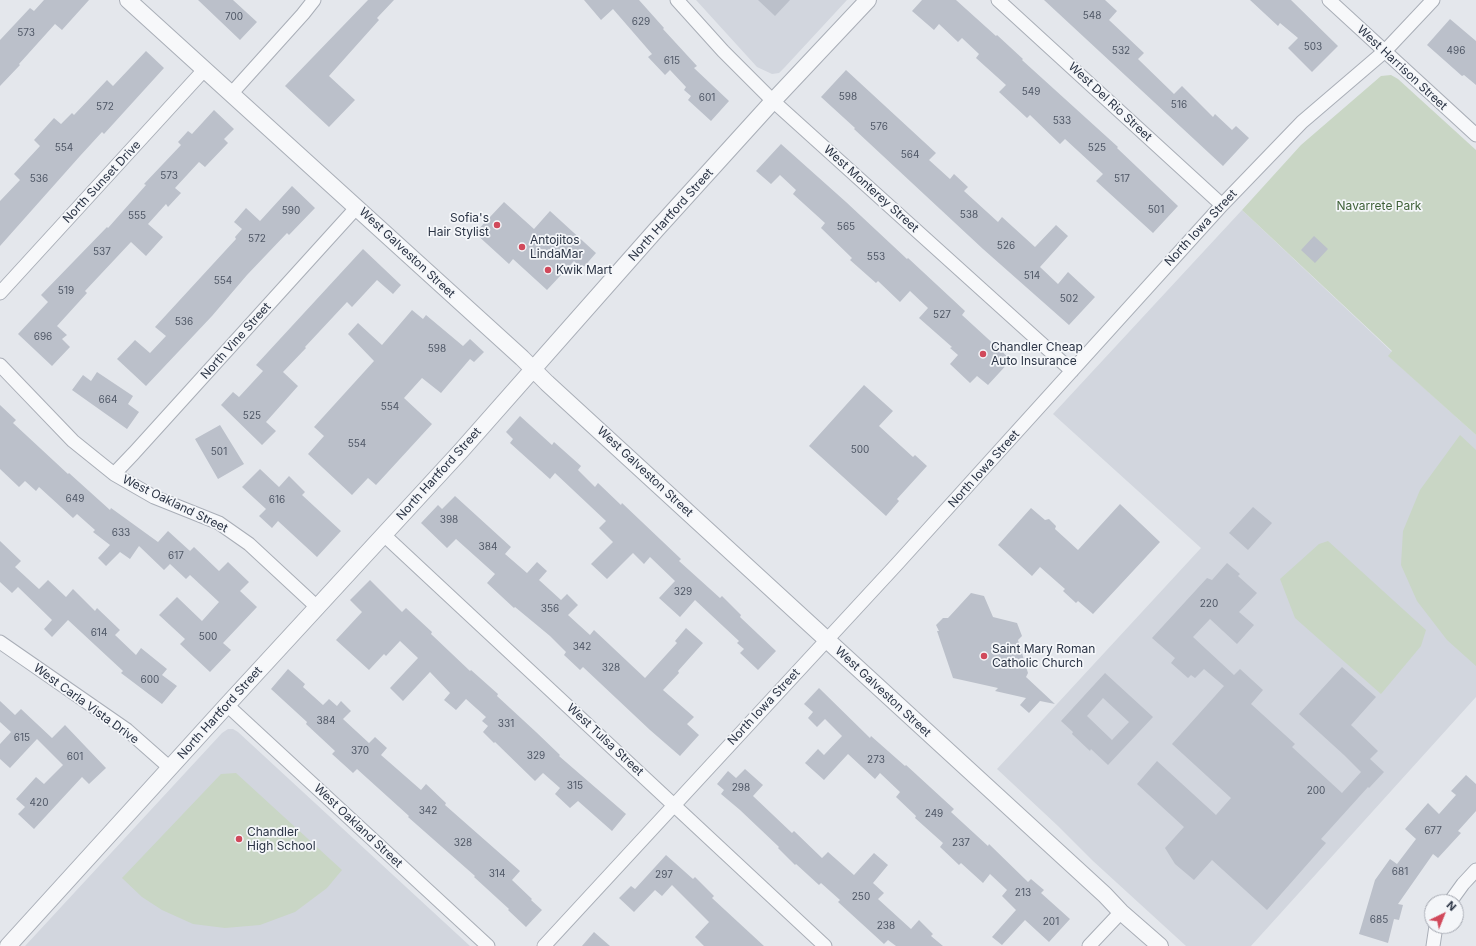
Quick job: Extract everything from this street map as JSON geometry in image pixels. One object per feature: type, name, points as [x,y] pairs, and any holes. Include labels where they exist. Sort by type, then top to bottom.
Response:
[{"type":"street","name":"West Galveston Street","points":[[128,0],[357,207],[1160,946]]},
{"type":"street","points":[[231,94],[314,0]]},
{"type":"street","name":"West Monterey Street","points":[[677,0],[723,52],[773,101],[1072,371]]},
{"type":"street","name":"North Hartford Street","points":[[8,946],[460,452],[773,101],[868,0]]},
{"type":"street","name":"West Del Rio Street","points":[[998,0],[1222,205]]},
{"type":"street","name":"West Harrison Street","points":[[1329,0],[1476,135]]},
{"type":"street","name":"North Iowa Street","points":[[544,946],[981,473],[1222,205],[1302,122],[1384,51],[1433,0]]},
{"type":"street","name":"North Sunset Drive","points":[[0,293],[204,70]]},
{"type":"street","name":"North Vine Street","points":[[114,474],[357,207]]},
{"type":"street","name":"West Oakland Street","points":[[0,365],[73,441],[114,474],[154,497],[219,523],[249,544],[318,608]]},
{"type":"street","name":"West Tulsa Street","points":[[384,535],[825,946]]},
{"type":"street","name":"West Carla Vista Drive","points":[[0,642],[127,730],[170,768]]},
{"type":"street","name":"West Oakland Street","points":[[227,705],[488,946]]},
{"type":"street","points":[[1456,894],[1476,870]]},
{"type":"street","points":[[1089,946],[1122,912]]},
{"type":"street","points":[[1433,946],[1435,934]]},
{"type":"shaded area","points":[[696,0],[847,0],[779,73],[772,74],[757,67]]},
{"type":"shaded area","points":[[1242,210],[1392,352],[1389,356],[1476,435],[1476,697],[1251,946],[1186,946],[1093,861],[997,769],[1201,548],[1053,414]]},
{"type":"shaded area","name":"Chandler High School","points":[[228,729],[233,729],[238,732],[470,946],[25,946],[222,733]]},
{"type":"green space","name":"Navarrete Park","points":[[1391,75],[1398,79],[1476,150],[1476,435],[1388,356],[1392,351],[1242,210],[1301,145],[1381,76]]},
{"type":"green space","points":[[1460,435],[1476,450],[1476,666],[1447,640],[1417,601],[1401,565],[1403,531],[1420,490]]},
{"type":"green space","points":[[1328,541],[1426,630],[1421,646],[1381,694],[1295,618],[1280,579],[1319,544]]},
{"type":"green space","points":[[236,773],[342,870],[327,888],[295,912],[260,925],[225,928],[193,924],[162,910],[142,897],[122,878],[221,774]]},
{"type":"building","points":[[44,0],[89,0],[62,30],[55,24],[0,86],[0,40],[30,8],[34,11]]},
{"type":"building","points":[[198,0],[233,0],[257,22],[240,40]]},
{"type":"building","points":[[368,0],[394,0],[377,18],[379,20],[329,76],[355,100],[329,127],[285,86]]},
{"type":"building","points":[[584,0],[639,0],[697,66],[694,68],[729,101],[711,121],[688,100],[691,96],[684,90],[686,87],[670,70],[665,75],[648,57],[652,54],[613,9],[601,20]]},
{"type":"building","points":[[758,0],[790,0],[775,16]]},
{"type":"building","points":[[922,0],[956,0],[996,36],[997,35],[1023,59],[1022,60],[1118,147],[1117,148],[1178,206],[1153,233],[1096,181],[1103,174],[1065,139],[1060,144],[1030,115],[1027,118],[999,92],[1006,85],[976,58],[979,54],[962,38],[958,42],[939,24],[934,30],[912,11]]},
{"type":"building","points":[[1044,0],[1105,0],[1117,11],[1109,20],[1144,53],[1138,59],[1174,94],[1182,86],[1213,117],[1215,114],[1232,130],[1236,126],[1249,138],[1223,166]]},
{"type":"building","points":[[1250,0],[1291,0],[1338,46],[1312,72],[1288,48],[1298,38],[1280,23],[1278,26]]},
{"type":"building","points":[[1450,19],[1476,41],[1476,85],[1464,75],[1462,76],[1427,45]]},
{"type":"building","points":[[146,51],[164,68],[104,134],[102,132],[0,246],[0,201],[20,180],[14,174],[40,146],[34,140],[54,118],[61,124],[72,113],[74,115],[107,80],[113,86]]},
{"type":"building","points":[[846,70],[936,153],[929,160],[950,179],[954,174],[968,187],[964,191],[998,222],[1002,217],[1035,247],[1056,225],[1068,236],[1040,267],[1058,284],[1068,272],[1095,297],[1069,325],[983,249],[821,97]]},
{"type":"building","points":[[214,110],[234,129],[224,139],[228,143],[205,167],[199,162],[175,188],[181,193],[168,207],[166,204],[148,224],[163,237],[146,256],[131,242],[85,291],[87,293],[57,326],[67,335],[62,339],[70,347],[52,366],[18,334],[48,302],[41,295],[107,227],[108,228],[146,185],[144,184],[181,145],[178,142],[188,131],[192,134]]},
{"type":"building","points":[[781,144],[965,311],[962,315],[1011,360],[988,385],[977,376],[970,383],[950,364],[958,355],[950,348],[952,347],[919,318],[928,308],[910,291],[900,302],[878,281],[876,283],[850,260],[852,258],[821,228],[825,223],[793,194],[796,190],[780,175],[771,184],[756,171]]},
{"type":"building","points":[[292,186],[315,208],[289,235],[287,233],[247,275],[212,316],[146,386],[117,359],[135,340],[150,353],[166,336],[155,327],[236,239],[235,237],[242,229],[234,222],[246,208],[260,221]]},
{"type":"building","points":[[504,202],[534,229],[550,211],[596,253],[582,269],[574,261],[547,290],[513,259],[509,264],[475,233]]},
{"type":"building","points":[[1314,236],[1328,249],[1315,263],[1301,250]]},
{"type":"building","points":[[363,249],[401,285],[393,294],[377,280],[352,307],[347,302],[283,372],[298,386],[266,422],[276,431],[262,445],[221,405],[233,392],[239,397],[263,371],[256,365]]},
{"type":"building","points":[[412,310],[423,319],[426,315],[463,346],[470,339],[484,352],[474,362],[470,359],[441,393],[422,378],[404,398],[432,424],[376,485],[368,478],[352,495],[308,454],[324,436],[314,427],[374,361],[348,334],[358,323],[382,345]]},
{"type":"building","points":[[97,372],[133,396],[128,404],[139,412],[127,429],[72,390],[83,375],[91,381]]},
{"type":"building","points":[[864,385],[893,411],[879,426],[913,457],[915,455],[927,466],[897,499],[899,501],[886,516],[809,446]]},
{"type":"building","points":[[0,405],[16,420],[13,423],[68,474],[69,473],[110,510],[111,508],[158,542],[168,531],[190,551],[194,547],[219,571],[228,562],[249,582],[240,591],[257,607],[223,643],[231,650],[210,672],[180,644],[185,639],[159,615],[177,597],[202,621],[219,602],[190,575],[186,579],[170,564],[164,570],[139,546],[130,559],[120,552],[106,566],[98,558],[110,545],[93,532],[95,530],[77,514],[73,518],[39,487],[36,491],[25,481],[19,487],[0,469]]},
{"type":"building","points":[[520,416],[552,445],[554,442],[581,466],[578,470],[595,487],[598,483],[621,505],[622,503],[681,559],[679,561],[720,598],[722,596],[741,615],[740,617],[776,651],[758,670],[740,653],[744,649],[737,643],[739,641],[695,600],[680,617],[659,598],[675,581],[650,557],[644,564],[633,553],[607,579],[591,564],[613,542],[599,528],[606,521],[555,473],[550,479],[510,443],[513,439],[506,432]]},
{"type":"building","points":[[220,425],[244,464],[218,479],[195,439]]},
{"type":"building","points":[[260,469],[279,487],[289,476],[305,492],[302,495],[341,531],[317,557],[278,521],[272,528],[259,516],[266,509],[242,487]]},
{"type":"building","points":[[455,496],[511,547],[505,554],[527,573],[537,562],[547,571],[539,580],[561,600],[567,594],[578,605],[568,615],[590,635],[594,630],[645,678],[677,643],[675,641],[686,628],[703,643],[663,690],[694,717],[687,724],[699,735],[680,756],[583,667],[580,670],[564,655],[566,652],[550,636],[515,607],[514,608],[487,583],[495,574],[456,539],[447,548],[421,523],[438,505],[442,509]]},
{"type":"building","points":[[1120,504],[1160,542],[1093,614],[1078,601],[1076,603],[1063,591],[1065,589],[1040,567],[1032,576],[998,545],[1031,508],[1045,520],[1049,519],[1056,526],[1055,529],[1078,550]]},
{"type":"building","points":[[1253,507],[1272,523],[1248,550],[1229,533]]},
{"type":"building","points":[[0,541],[21,561],[15,567],[39,589],[48,580],[66,597],[73,589],[95,611],[97,608],[120,630],[115,635],[136,655],[141,648],[167,669],[162,675],[177,686],[162,704],[121,673],[123,671],[68,620],[52,637],[44,629],[52,620],[18,587],[12,593],[0,582]]},
{"type":"building","points":[[1227,563],[1240,574],[1238,576],[1257,593],[1239,612],[1254,625],[1237,644],[1210,619],[1193,637],[1234,675],[1240,669],[1263,690],[1251,704],[1295,744],[1292,747],[1342,793],[1361,772],[1299,714],[1342,667],[1376,697],[1351,725],[1378,751],[1370,759],[1384,772],[1369,788],[1368,787],[1321,839],[1326,843],[1267,910],[1212,860],[1194,880],[1175,864],[1165,848],[1184,827],[1137,784],[1157,761],[1216,815],[1231,798],[1172,744],[1224,686],[1204,669],[1195,678],[1191,675],[1188,678],[1171,663],[1175,658],[1152,638],[1207,578],[1212,580]]},
{"type":"building","points":[[370,580],[402,612],[406,608],[470,671],[471,670],[498,694],[497,696],[560,755],[559,756],[626,814],[612,831],[578,801],[570,808],[555,794],[560,788],[543,773],[535,781],[483,732],[488,726],[482,721],[486,717],[466,699],[456,710],[444,700],[450,693],[430,672],[403,701],[390,688],[418,658],[400,641],[386,656],[384,654],[369,670],[336,640],[362,612],[350,600]]},
{"type":"building","name":"Saint Mary Roman Catholic Church","points":[[971,593],[984,596],[993,617],[1017,623],[1022,636],[1018,640],[1028,673],[1026,677],[1055,704],[1040,701],[1029,713],[1020,705],[1026,698],[995,691],[998,688],[953,678],[936,625],[943,618],[948,618]]},
{"type":"building","points":[[288,669],[305,684],[303,687],[323,705],[329,699],[337,706],[341,701],[351,711],[343,719],[369,743],[375,737],[387,748],[381,755],[421,790],[426,784],[446,803],[445,805],[520,871],[512,880],[542,910],[526,927],[474,877],[475,876],[408,817],[409,816],[357,769],[353,773],[332,754],[335,751],[306,724],[307,722],[271,689]]},
{"type":"building","points":[[1105,673],[1153,717],[1108,765],[1091,749],[1090,751],[1061,721]],"holes":[[[1103,698],[1129,722],[1112,740],[1087,716]]]},
{"type":"building","points":[[819,688],[870,738],[871,736],[905,766],[906,765],[954,809],[951,812],[988,846],[989,844],[1028,882],[1031,879],[1044,890],[1041,893],[1070,919],[1049,942],[1025,920],[1002,945],[992,937],[1016,910],[1002,896],[1007,890],[990,874],[983,883],[961,863],[959,865],[940,847],[943,843],[915,818],[916,816],[896,797],[900,792],[880,773],[875,779],[848,754],[824,780],[805,763],[818,749],[824,755],[842,736],[825,719],[817,727],[808,718],[813,712],[804,704]]},
{"type":"building","points":[[0,701],[15,715],[21,709],[52,738],[65,725],[106,768],[89,784],[82,777],[34,829],[18,814],[25,807],[16,799],[36,777],[44,784],[63,765],[37,739],[10,768],[0,759],[0,744],[11,732],[0,722]]},
{"type":"building","points":[[745,769],[763,785],[753,796],[792,833],[794,831],[822,858],[828,852],[854,875],[874,853],[888,865],[873,883],[884,893],[878,899],[911,929],[919,920],[933,934],[931,936],[943,946],[896,946],[888,940],[884,944],[838,902],[840,900],[821,883],[819,885],[796,864],[795,865],[778,848],[779,847],[721,794],[724,790],[717,784],[728,771],[736,778]]},
{"type":"building","points":[[1466,775],[1476,784],[1476,811],[1458,831],[1461,833],[1438,858],[1433,854],[1398,904],[1403,905],[1399,920],[1394,919],[1388,943],[1359,934],[1375,880],[1390,859],[1397,864],[1416,839],[1405,829],[1428,803],[1439,814],[1456,795],[1451,791]]},
{"type":"building","points":[[666,855],[693,879],[695,877],[714,896],[712,898],[764,946],[704,946],[695,937],[709,922],[672,885],[662,896],[655,890],[634,912],[619,898],[631,886],[635,889]]},
{"type":"building","points":[[594,932],[610,946],[582,946]]},
{"type":"place","name":"Sofia's Hair Stylist","points":[[497,225]]},
{"type":"place","name":"Antojitos LindaMar","points":[[522,247]]},
{"type":"place","name":"Kwik Mart","points":[[548,270]]},
{"type":"place","name":"Chandler Cheap Auto Insurance","points":[[983,354]]},
{"type":"place","name":"Saint Mary Roman Catholic Church","points":[[984,656]]},
{"type":"place","name":"Chandler High School","points":[[239,839]]}]
